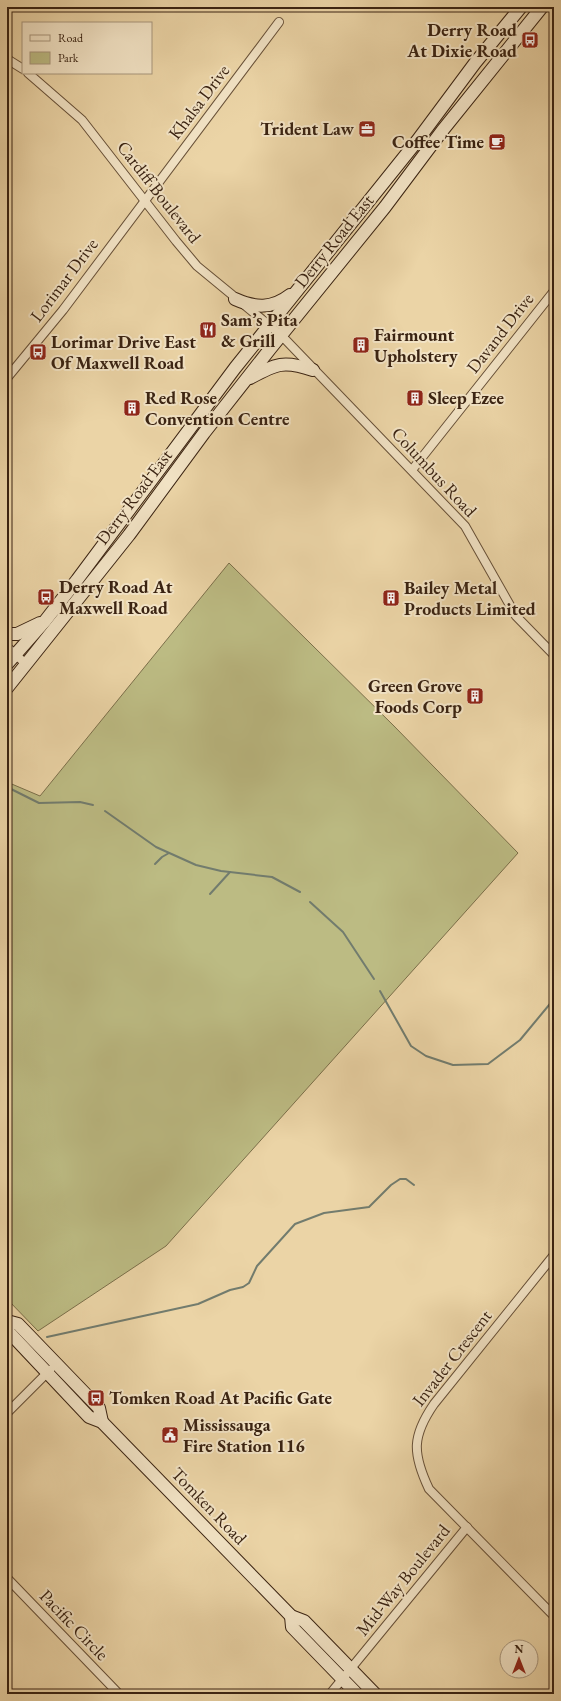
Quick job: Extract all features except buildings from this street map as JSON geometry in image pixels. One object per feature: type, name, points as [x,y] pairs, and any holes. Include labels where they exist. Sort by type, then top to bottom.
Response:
[{"type":"main road","name":"Derry Road East","points":[[7,664],[11,651],[45,621],[102,548],[235,368],[417,141],[475,64],[521,7]]},
{"type":"main road","name":"Derry Road East","points":[[7,688],[129,535],[204,433],[385,207],[442,131],[542,7]]},
{"type":"main road","points":[[235,299],[248,305],[265,307],[282,302],[298,290]]},
{"type":"main road","points":[[245,381],[280,364],[295,364],[313,370]]},
{"type":"main road","points":[[7,634],[17,634],[45,621]]},
{"type":"main road","name":"Tomken Road","points":[[7,1322],[18,1324],[99,1408],[102,1422]]},
{"type":"main road","name":"Tomken Road","points":[[7,1330],[89,1417],[102,1422],[291,1616],[304,1621],[374,1694]]},
{"type":"main road","name":"Tomken Road","points":[[291,1616],[292,1626],[358,1694]]},
{"type":"street","name":"Khalsa Drive","points":[[144,200],[280,22]]},
{"type":"street","points":[[7,59],[22,68]]},
{"type":"street","name":"Cardiff Boulevard","points":[[29,74],[82,120],[190,258],[235,299],[270,326]]},
{"type":"street","name":"Lorimar Drive","points":[[7,378],[61,312],[144,200]]},
{"type":"street","name":"Davand Drive","points":[[412,470],[554,291]]},
{"type":"street","name":"Columbus Road","points":[[270,326],[281,335],[313,370],[465,526],[516,616],[554,655]]},
{"type":"street","points":[[11,651],[26,664]]},
{"type":"street","name":"Invader Crescent","points":[[467,1527],[429,1489],[418,1462],[416,1445],[418,1432],[424,1419],[434,1404],[554,1255]]},
{"type":"street","points":[[7,1413],[56,1364]]},
{"type":"street","name":"Mid-Way Boulevard","points":[[330,1694],[467,1527],[554,1616]]},
{"type":"street","name":"Pacific Circle","points":[[7,1578],[119,1694]]},
{"type":"green space","points":[[229,563],[394,726],[518,853],[166,1246],[38,1331],[7,1299],[7,782],[40,796]]},
{"type":"waterway","points":[[7,787],[39,803],[80,802],[93,805]]},
{"type":"waterway","points":[[105,811],[156,847],[196,865],[221,871],[272,877],[300,892]]},
{"type":"waterway","points":[[155,864],[169,853]]},
{"type":"waterway","points":[[210,894],[230,872]]},
{"type":"waterway","points":[[310,902],[343,932],[374,979]]},
{"type":"waterway","points":[[380,991],[411,1046],[426,1056],[453,1065],[488,1064],[520,1040],[554,999]]},
{"type":"waterway","points":[[47,1337],[198,1304],[230,1290],[243,1287],[249,1283],[257,1266],[295,1224],[324,1213],[369,1207],[391,1185],[400,1179],[406,1179],[414,1185]]},
{"type":"place","name":"Derry Road At Dixie Road","points":[[530,40]]},
{"type":"place","name":"Trident Law","points":[[367,129]]},
{"type":"place","name":"Coffee Time","points":[[497,142]]},
{"type":"place","name":"Sam’s Pita & Grill","points":[[208,330]]},
{"type":"place","name":"Fairmount Upholstery","points":[[361,345]]},
{"type":"place","name":"Lorimar Drive East Of Maxwell Road","points":[[38,352]]},
{"type":"place","name":"Sleep Ezee","points":[[415,398]]},
{"type":"place","name":"Red Rose Convention Centre","points":[[132,408]]},
{"type":"place","name":"Derry Road At Maxwell Road","points":[[46,597]]},
{"type":"place","name":"Bailey Metal Products Limited","points":[[391,598]]},
{"type":"place","name":"Green Grove Foods Corp","points":[[475,696]]},
{"type":"place","name":"Tomken Road At Pacific Gate","points":[[96,1398]]},
{"type":"place","name":"Mississauga Fire Station 116","points":[[170,1435]]}]
